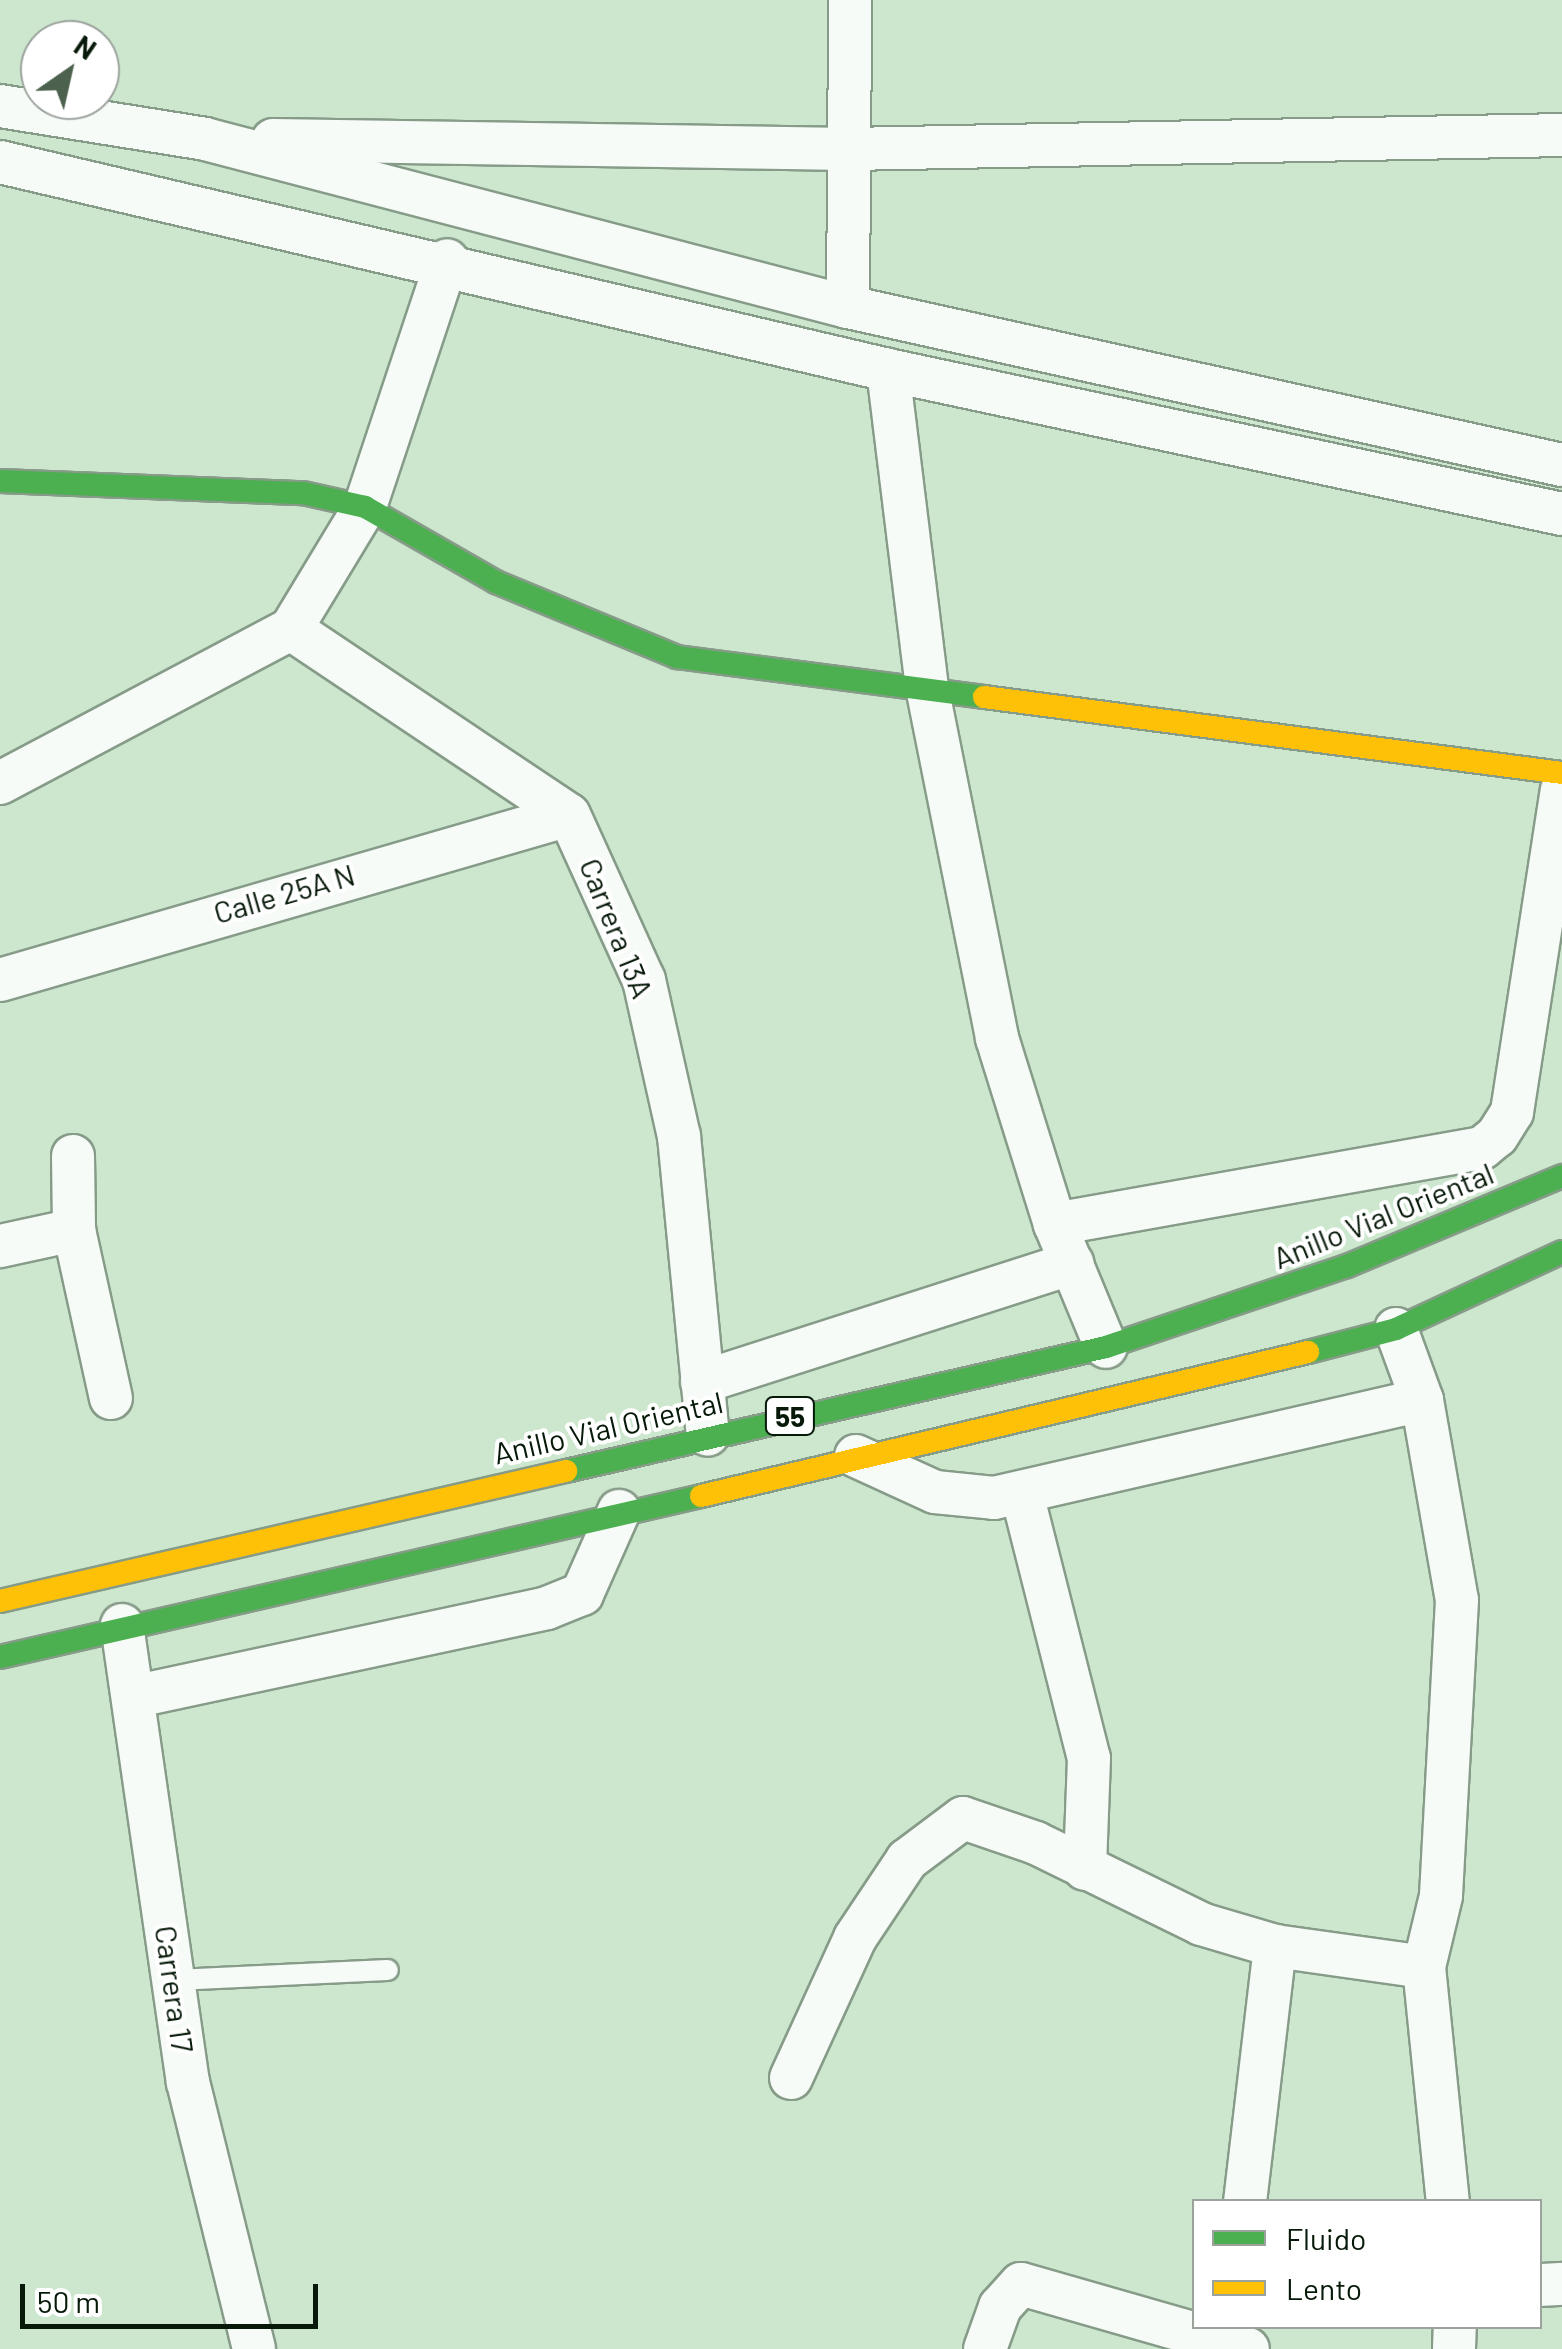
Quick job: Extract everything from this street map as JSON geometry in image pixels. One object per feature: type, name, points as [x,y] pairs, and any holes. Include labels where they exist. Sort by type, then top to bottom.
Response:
[{"type":"main road","points":[[0,481],[303,493],[365,507],[496,582],[677,657],[1562,773]]},
{"type":"main road","name":"Anillo Vial Oriental","points":[[0,1601],[708,1434],[1106,1346],[1346,1266],[1562,1176]]},
{"type":"main road","name":"55","points":[[0,1657],[122,1625],[1396,1329],[1562,1252]]},
{"type":"street","points":[[848,307],[850,0]]},
{"type":"street","points":[[0,106],[205,139],[848,307],[1562,465]]},
{"type":"street","points":[[205,139],[849,150],[1562,134]]},
{"type":"street","points":[[0,162],[447,260],[888,370],[1562,514]]},
{"type":"street","points":[[0,783],[291,629],[365,507],[447,260]]},
{"type":"street","points":[[888,370],[928,687],[998,1038],[1055,1224],[1106,1346]]},
{"type":"street","points":[[291,629],[570,815]]},
{"type":"street","points":[[1055,1224],[1482,1148],[1497,1136],[1512,1112],[1562,790]]},
{"type":"street","name":"Calle 25A N","points":[[0,980],[570,815]]},
{"type":"street","name":"Carrera 13A","points":[[570,815],[644,980],[678,1136],[708,1434]]},
{"type":"street","points":[[73,1156],[74,1230],[111,1398]]},
{"type":"street","points":[[0,1246],[74,1230]]},
{"type":"street","points":[[702,1382],[1072,1263]]},
{"type":"street","points":[[1396,1329],[1422,1400],[1457,1600],[1441,1896],[1424,1967],[1448,2199]]},
{"type":"street","points":[[856,1456],[935,1492],[1022,1494],[1422,1400]]},
{"type":"street","points":[[1022,1494],[1088,1758],[1085,1869]]},
{"type":"street","points":[[137,1696],[547,1608],[582,1594],[618,1510]]},
{"type":"street","name":"Carrera 17","points":[[122,1625],[137,1696],[188,2082],[254,2349]]},
{"type":"street","points":[[791,2078],[855,1938],[907,1860],[963,1818],[1085,1869],[1201,1924],[1276,1946],[1424,1967]]},
{"type":"street","points":[[1245,2199],[1276,1946]]},
{"type":"street","points":[[985,2349],[1000,2307],[1021,2284],[1240,2342]]},
{"type":"lane","points":[[175,1980],[388,1970]]},
{"type":"traffic: fast","points":[[0,481],[303,493],[365,507],[496,582],[677,657],[984,697]]},
{"type":"traffic: fast","points":[[566,1471],[1106,1347],[1347,1266],[1562,1176]]},
{"type":"traffic: fast","points":[[1308,1352],[1396,1329],[1562,1252]]},
{"type":"traffic: fast","points":[[0,1657],[701,1496]]},
{"type":"traffic: slow","points":[[984,697],[1562,773]]},
{"type":"traffic: slow","points":[[701,1496],[1308,1352]]},
{"type":"traffic: slow","points":[[0,1601],[566,1471]]}]
